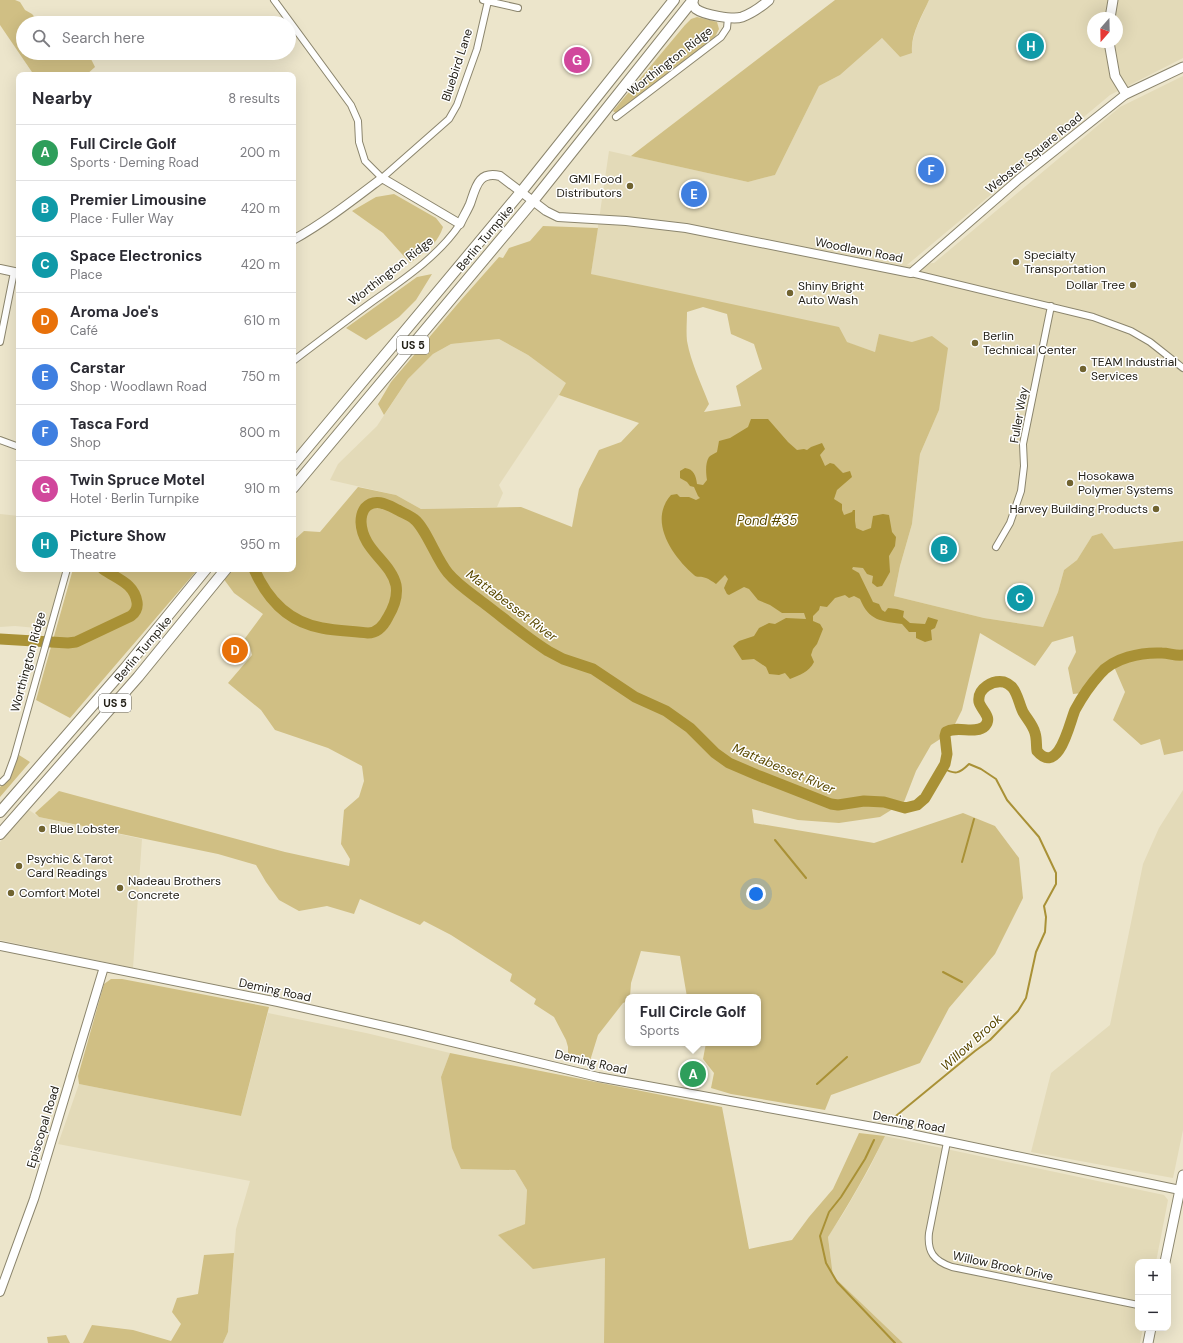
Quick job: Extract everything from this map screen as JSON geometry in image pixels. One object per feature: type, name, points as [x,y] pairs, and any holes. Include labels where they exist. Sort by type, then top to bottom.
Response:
[{"type":"highway","name":"Berlin Turnpike","points":[[296,461],[521,192],[674,0]]},
{"type":"highway","name":"Berlin Turnpike","points":[[296,484],[533,201],[692,0]]},
{"type":"highway","name":"Berlin Turnpike","points":[[0,812],[126,667],[204,572]]},
{"type":"highway","name":"Berlin Turnpike","points":[[0,834],[138,677],[224,572]]},
{"type":"main road","name":"Worthington Ridge","points":[[692,0],[693,6],[704,13],[728,18],[741,18],[753,12],[769,0]]},
{"type":"main road","points":[[1111,12],[1113,0]]},
{"type":"main road","points":[[1111,48],[1115,76],[1126,94]]},
{"type":"main road","name":"Webster Square Road","points":[[1126,94],[1183,66]]},
{"type":"main road","points":[[1166,1259],[1183,1175]]},
{"type":"main road","points":[[1148,1343],[1150,1331]]},
{"type":"street","points":[[274,0],[286,16]]},
{"type":"street","points":[[485,0],[518,8]]},
{"type":"street","name":"Bluebird Lane","points":[[382,178],[449,119],[457,105],[477,49],[485,0]]},
{"type":"street","name":"Worthington Ridge","points":[[616,117],[722,37],[727,28],[728,18]]},
{"type":"street","points":[[296,30],[351,105],[358,121],[359,142],[365,161],[382,178],[460,224]]},
{"type":"street","name":"Webster Square Road","points":[[912,273],[1020,179],[1126,94]]},
{"type":"street","name":"Worthington Ridge","points":[[296,359],[385,293],[427,260],[447,241],[460,224],[477,184],[481,179],[494,174],[500,176],[521,192]]},
{"type":"street","points":[[296,238],[310,231],[382,178]]},
{"type":"street","name":"Woodlawn Road","points":[[521,192],[546,211],[558,217],[626,221],[686,228],[912,273],[1093,317],[1131,331],[1150,342],[1183,368]]},
{"type":"street","points":[[0,269],[16,272],[0,342]]},
{"type":"street","name":"Fuller Way","points":[[996,547],[1010,523],[1021,491],[1024,466],[1023,444],[1051,306]]},
{"type":"street","points":[[0,440],[16,446]]},
{"type":"street","name":"Worthington Ridge","points":[[2,782],[9,773],[14,758],[66,572]]},
{"type":"street","name":"Deming Road","points":[[0,946],[278,1002],[598,1077],[947,1142],[1180,1190]]},
{"type":"street","name":"Episcopal Road","points":[[0,1292],[34,1200],[104,967]]},
{"type":"street","name":"Willow Brook Drive","points":[[947,1142],[928,1241],[932,1255],[938,1261],[952,1267],[1135,1304]]},
{"type":"shaded area","points":[[0,0],[15,0],[20,2],[25,10],[34,16],[16,16],[16,49],[0,25]]},
{"type":"shaded area","points":[[835,0],[929,0],[913,39],[912,53],[900,57],[882,38],[840,75],[819,86],[775,175],[748,182],[631,156]]},
{"type":"shaded area","points":[[929,0],[1183,0],[1183,58],[1110,95],[907,265],[934,263],[1120,107],[1183,76],[1183,541],[1114,549],[1102,533],[1092,536],[1077,560],[1064,570],[1058,592],[1043,627],[984,618],[894,596],[900,566],[912,524],[920,454],[939,410],[912,342],[879,335],[875,352],[846,342],[591,274],[609,151],[748,182],[775,175],[819,86],[840,75],[882,38],[900,57],[911,47],[916,29]]},
{"type":"shaded area","points":[[697,17],[717,22],[719,29],[715,37],[617,114],[613,111],[685,25],[691,19]]},
{"type":"shaded area","points":[[24,60],[92,60],[95,67],[89,72],[32,72]]},
{"type":"shaded area","points":[[394,194],[436,218],[443,227],[434,243],[410,263],[383,233],[352,211],[376,197]]},
{"type":"shaded area","points":[[543,226],[598,228],[591,274],[839,327],[847,342],[875,352],[879,334],[912,342],[932,336],[948,348],[939,410],[920,454],[912,524],[900,566],[894,596],[984,618],[1043,627],[1058,592],[1064,570],[1077,560],[1092,536],[1102,533],[1114,549],[1183,541],[1183,751],[1164,755],[1160,739],[1141,745],[1113,720],[1125,692],[1112,662],[1083,693],[1073,694],[1068,668],[1076,652],[1073,636],[1052,642],[1035,666],[980,633],[962,710],[951,732],[931,745],[916,771],[904,802],[880,817],[839,823],[798,820],[752,809],[754,823],[874,843],[963,813],[995,826],[1019,858],[1023,898],[995,954],[949,1008],[920,1063],[831,1095],[825,1110],[731,1094],[711,1088],[714,1073],[703,1059],[705,1046],[761,1046],[761,994],[686,994],[680,956],[641,951],[631,983],[630,994],[625,994],[625,1002],[598,1035],[589,1064],[573,1061],[568,1056],[566,1040],[554,1017],[534,1004],[536,999],[510,981],[512,974],[451,935],[424,921],[420,925],[360,899],[354,914],[327,906],[299,911],[279,900],[256,865],[218,854],[39,817],[35,813],[59,791],[285,852],[349,866],[350,859],[341,844],[344,810],[359,797],[364,781],[362,766],[328,748],[275,730],[261,710],[228,683],[252,655],[250,647],[243,641],[263,614],[234,593],[223,578],[228,572],[296,572],[296,538],[304,531],[320,532],[358,487],[396,495],[421,509],[521,507],[572,527],[579,489],[599,450],[621,442],[639,423],[559,395],[566,383],[528,355],[499,339],[451,344],[433,354],[408,379],[384,415],[378,404],[391,382],[499,257],[503,258],[509,248],[530,241]],"holes":[[[703,307],[727,314],[731,334],[754,344],[762,369],[736,386],[741,406],[704,412],[709,404],[694,365],[687,341],[687,312]]]},
{"type":"shaded area","points":[[432,274],[416,300],[399,317],[366,340],[346,328],[417,277]]},
{"type":"shaded area","points":[[499,339],[528,355],[567,383],[499,485],[503,493],[497,507],[421,509],[396,495],[330,480],[338,464],[377,426],[408,379],[433,354],[451,344]]},
{"type":"shaded area","points":[[0,514],[16,516],[16,572],[62,572],[47,629],[15,626],[0,627]]},
{"type":"shaded area","points":[[72,572],[195,572],[70,718],[36,700]]},
{"type":"shaded area","points":[[19,755],[30,762],[0,797],[0,787],[8,781]]},
{"type":"shaded area","points":[[1183,790],[1183,1130],[1173,1178],[1031,1152],[1051,1073],[1110,1025],[1143,864],[1159,828]]},
{"type":"shaded area","points":[[29,810],[39,817],[142,839],[133,968],[0,940],[0,842]]},
{"type":"shaded area","points":[[111,979],[122,979],[269,1007],[241,1116],[79,1084],[78,1076],[104,984]]},
{"type":"shaded area","points":[[268,1013],[366,1033],[450,1053],[441,1077],[515,1170],[527,1190],[525,1224],[499,1235],[605,1258],[604,1343],[223,1343],[228,1332],[236,1229],[250,1181],[58,1144],[79,1084],[241,1116]]},
{"type":"shaded area","points":[[450,1053],[722,1107],[749,1249],[792,1240],[833,1189],[859,1133],[885,1136],[858,1187],[828,1237],[833,1276],[903,1343],[604,1343],[605,1258],[533,1269],[498,1235],[525,1224],[527,1190],[515,1170],[461,1169],[452,1148],[441,1077]]},
{"type":"shaded area","points":[[885,1136],[1164,1195],[1168,1200],[1157,1259],[1135,1259],[1135,1331],[1142,1331],[1140,1343],[903,1343],[833,1276],[828,1236],[843,1214],[869,1169]]},
{"type":"shaded area","points":[[234,1253],[228,1332],[223,1343],[83,1343],[92,1325],[133,1330],[171,1341],[181,1324],[172,1312],[177,1298],[198,1294],[204,1255]]},
{"type":"shaded area","points":[[66,1335],[70,1343],[48,1343],[47,1337]]},
{"type":"water","name":"Pond #35","points":[[751,419],[768,419],[797,450],[807,450],[822,443],[825,449],[820,455],[825,466],[830,463],[834,464],[843,473],[850,471],[852,477],[837,490],[834,499],[842,504],[844,515],[855,510],[856,528],[863,531],[871,528],[873,516],[883,514],[889,515],[892,532],[896,537],[895,546],[889,556],[890,572],[882,586],[877,587],[872,583],[873,576],[867,574],[863,568],[853,567],[852,569],[859,573],[873,602],[879,604],[885,612],[888,608],[904,611],[903,617],[910,623],[925,624],[928,617],[938,620],[935,628],[931,630],[932,640],[925,642],[916,638],[916,632],[909,632],[902,624],[876,619],[867,612],[860,599],[854,596],[849,598],[845,595],[835,598],[827,607],[820,606],[819,610],[813,616],[813,621],[820,624],[823,629],[811,655],[814,662],[804,673],[790,679],[785,673],[779,675],[769,674],[766,667],[754,659],[742,660],[733,646],[739,641],[754,636],[759,628],[769,623],[775,624],[786,618],[806,619],[804,613],[782,613],[770,605],[758,600],[749,589],[744,587],[729,595],[724,588],[728,579],[725,575],[716,584],[706,578],[695,576],[671,548],[662,527],[662,516],[664,505],[671,495],[677,494],[680,497],[689,497],[696,500],[700,498],[694,487],[690,486],[687,482],[680,478],[680,471],[685,468],[691,470],[695,476],[697,484],[703,485],[707,480],[706,468],[708,459],[717,452],[719,441],[730,438],[748,427]]},
{"type":"waterway","name":"Mattabesset River","points":[[255,572],[265,590],[272,599],[289,615],[310,625],[328,629],[368,633],[375,632],[383,626],[392,609],[396,597],[396,585],[389,569],[366,540],[361,518],[365,508],[369,505],[377,502],[386,504],[410,516],[418,523],[427,536],[439,560],[456,582],[540,646],[563,659],[593,669],[635,697],[666,711],[690,728],[715,753],[729,763],[831,804],[838,805],[864,801],[884,802],[905,808],[917,805],[925,798],[945,764],[947,754],[946,732],[955,729],[977,730],[981,729],[987,723],[988,720],[980,705],[979,697],[983,689],[995,682],[1004,682],[1012,687],[1016,693],[1023,712],[1034,730],[1037,751],[1045,757],[1052,757],[1057,752],[1067,735],[1075,710],[1080,700],[1093,682],[1106,668],[1120,660],[1137,655],[1154,653],[1183,655]]},
{"type":"waterway","name":"Mattabesset River","points":[[0,639],[68,643],[76,642],[131,616],[137,608],[137,602],[132,590],[124,582],[108,572]]},
{"type":"waterway","name":"Willow Brook","points":[[891,1120],[990,1040],[1018,1011],[1026,998],[1036,952],[1045,932],[1046,917],[1044,906],[1056,884],[1056,873],[1039,837],[1007,800],[996,779],[981,769],[969,764],[960,772],[951,772],[943,768]]},
{"type":"waterway","points":[[962,862],[974,819]]},
{"type":"waterway","points":[[775,840],[806,878]]},
{"type":"waterway","points":[[943,972],[962,982]]},
{"type":"waterway","points":[[817,1084],[847,1057]]},
{"type":"waterway","name":"Willow Brook","points":[[874,1140],[865,1159],[841,1197],[829,1212],[820,1236],[826,1263],[837,1282],[895,1343]]},
{"type":"place","name":"Picture Show","points":[[1031,46]]},
{"type":"place","name":"Twin Spruce Motel","points":[[577,60]]},
{"type":"place","name":"Tasca Ford","points":[[931,170]]},
{"type":"place","name":"GMI Food Distributors","points":[[630,186]]},
{"type":"place","name":"Carstar","points":[[694,194]]},
{"type":"place","name":"Specialty Transportation","points":[[1016,262]]},
{"type":"place","name":"Dollar Tree","points":[[1133,285]]},
{"type":"place","name":"Shiny Bright Auto Wash","points":[[790,293]]},
{"type":"place","name":"Berlin Technical Center","points":[[975,343]]},
{"type":"place","name":"TEAM Industrial Services","points":[[1083,369]]},
{"type":"place","name":"Hosokawa Polymer Systems","points":[[1070,483]]},
{"type":"place","name":"Harvey Building Products","points":[[1156,509]]},
{"type":"place","name":"Premier Limousine","points":[[944,549]]},
{"type":"place","name":"Space Electronics","points":[[1020,598]]},
{"type":"place","name":"Aroma Joe's","points":[[235,650]]},
{"type":"place","name":"Blue Lobster","points":[[42,829]]},
{"type":"place","name":"Psychic & Tarot Card Readings","points":[[19,866]]},
{"type":"place","name":"Nadeau Brothers Concrete","points":[[120,888]]},
{"type":"place","name":"Comfort Motel","points":[[11,893]]},
{"type":"place","name":"Full Circle Golf","points":[[693,1074]]}]
